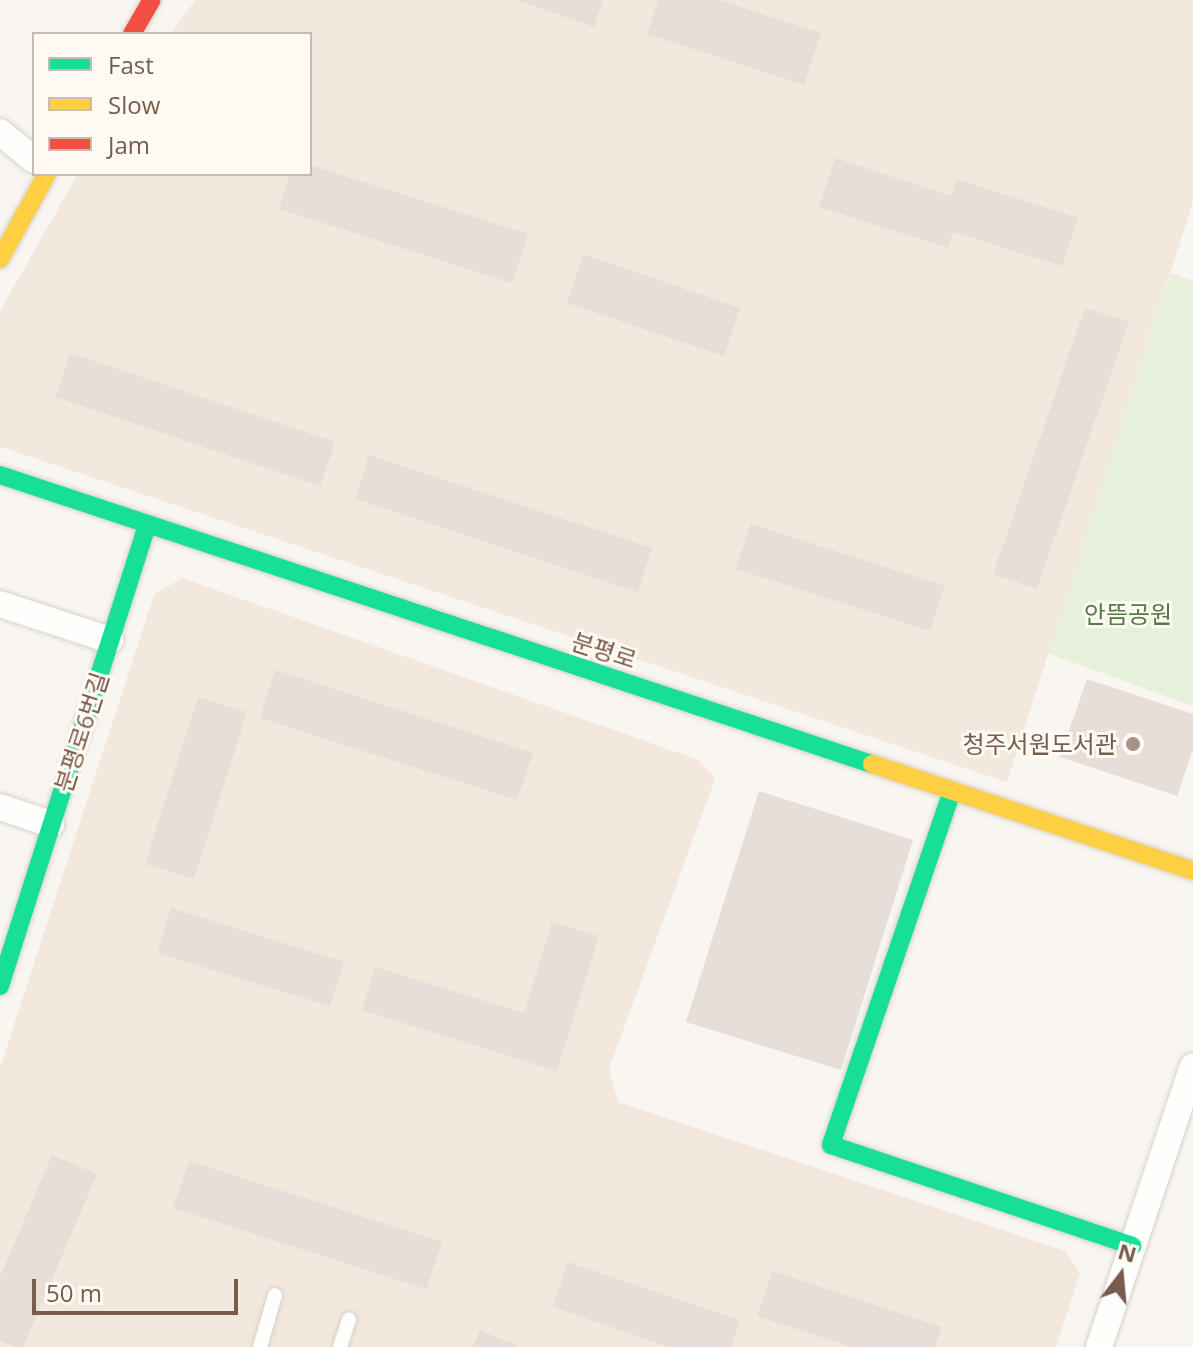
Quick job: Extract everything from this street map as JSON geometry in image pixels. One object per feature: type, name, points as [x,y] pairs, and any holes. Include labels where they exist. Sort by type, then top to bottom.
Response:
[{"type":"street","points":[[133,32],[152,0]]},
{"type":"street","points":[[0,132],[32,158]]},
{"type":"street","points":[[0,259],[46,176]]},
{"type":"street","name":"분평로","points":[[0,475],[1193,871]]},
{"type":"street","name":"분평로6번길","points":[[1,981],[147,524]]},
{"type":"street","name":"분평로6번길","points":[[0,604],[110,640]]},
{"type":"street","points":[[952,791],[831,1145],[1133,1246]]},
{"type":"street","name":"분평로6번길","points":[[0,807],[51,824]]},
{"type":"street","points":[[1099,1347],[1193,1066]]},
{"type":"lane","points":[[260,1347],[275,1295]]},
{"type":"lane","points":[[340,1347],[349,1319]]},
{"type":"shaded area","points":[[195,0],[1193,0],[1193,202],[1007,782],[0,447],[0,311],[77,176],[312,176],[312,32],[172,32]]},
{"type":"shaded area","points":[[182,578],[699,760],[715,779],[609,1069],[618,1102],[1065,1251],[1080,1273],[1056,1347],[0,1347],[0,1068],[154,595]]},
{"type":"green space","name":"안뜸공원","points":[[1171,273],[1193,281],[1193,706],[1047,653]]},
{"type":"building","points":[[516,0],[603,0],[594,27]]},
{"type":"building","points":[[658,0],[719,0],[821,33],[804,85],[647,34]]},
{"type":"building","points":[[835,158],[951,196],[957,179],[1078,218],[1062,266],[953,232],[948,248],[819,207]]},
{"type":"building","points":[[312,166],[528,234],[512,283],[279,209],[289,176],[312,176]]},
{"type":"building","points":[[583,254],[740,308],[724,356],[567,303]]},
{"type":"building","points":[[1085,308],[1129,322],[1037,589],[993,574]]},
{"type":"building","points":[[70,353],[335,442],[320,486],[55,397]]},
{"type":"building","points":[[369,455],[652,548],[638,592],[355,499]]},
{"type":"building","points":[[751,524],[945,586],[930,631],[736,569]]},
{"type":"building","points":[[275,670],[533,753],[517,800],[260,718]]},
{"type":"building","points":[[1087,679],[1193,714],[1193,749],[1177,796],[1060,757]]},
{"type":"building","points":[[198,697],[247,712],[194,879],[145,864]]},
{"type":"building","points":[[759,791],[913,840],[841,1070],[686,1022]]},
{"type":"building","points":[[171,908],[344,962],[330,1006],[157,953]]},
{"type":"building","points":[[552,922],[599,936],[557,1071],[362,1010],[375,967],[524,1013]]},
{"type":"building","points":[[52,1155],[97,1174],[23,1347],[14,1347],[0,1341],[0,1277]]},
{"type":"building","points":[[189,1161],[442,1242],[426,1289],[173,1208]]},
{"type":"building","points":[[568,1262],[740,1320],[731,1347],[669,1347],[553,1307]]},
{"type":"building","points":[[772,1271],[942,1327],[935,1347],[852,1347],[757,1316]]},
{"type":"building","points":[[480,1330],[521,1347],[473,1347]]},
{"type":"traffic: fast","points":[[0,475],[872,764]]},
{"type":"traffic: fast","points":[[0,986],[147,524]]},
{"type":"traffic: fast","points":[[952,791],[831,1145],[1133,1246]]},
{"type":"traffic: slow","points":[[0,259],[46,176]]},
{"type":"traffic: slow","points":[[872,764],[1193,871]]},
{"type":"traffic: jam","points":[[133,32],[152,0]]},
{"type":"place","name":"청주서원도서관","points":[[1133,744]]}]
